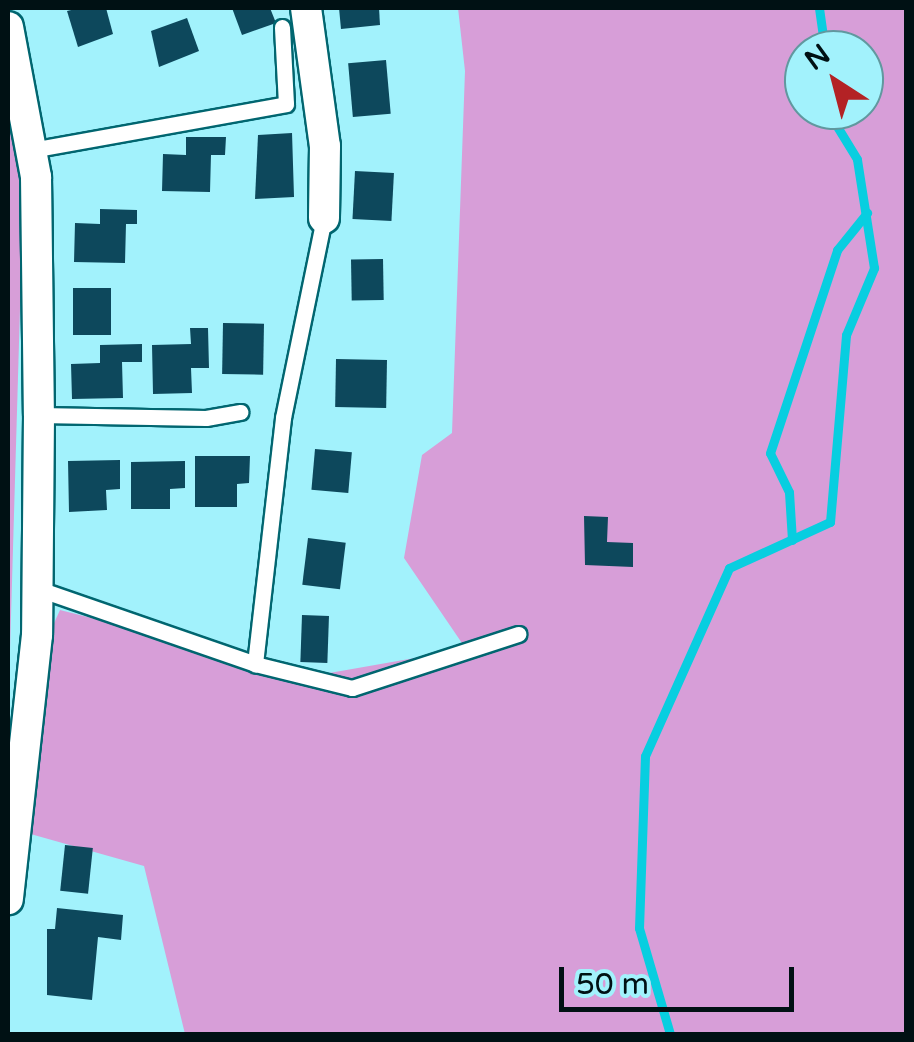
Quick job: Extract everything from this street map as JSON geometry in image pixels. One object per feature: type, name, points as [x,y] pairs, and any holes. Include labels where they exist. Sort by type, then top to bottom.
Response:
[{"type":"street","points":[[306,8],[325,146],[324,218]]},
{"type":"street","points":[[8,26],[31,150],[39,415],[39,589],[8,900]]},
{"type":"lane","points":[[31,150],[286,104],[282,28]]},
{"type":"lane","points":[[255,664],[283,418],[324,218]]},
{"type":"lane","points":[[39,415],[206,418],[240,412]]},
{"type":"lane","points":[[39,589],[255,664],[352,688],[518,634]]},
{"type":"shaded area","points":[[458,8],[906,8],[906,1034],[185,1034],[144,866],[27,833],[50,632],[60,610],[318,675],[466,649],[404,558],[422,455],[452,433],[465,71]]},
{"type":"shaded area","points":[[8,108],[23,206],[8,719]]},
{"type":"building","points":[[106,8],[113,34],[78,47],[67,11]]},
{"type":"building","points":[[232,8],[270,8],[276,23],[242,35]]},
{"type":"building","points":[[339,8],[379,8],[380,25],[341,29]]},
{"type":"building","points":[[187,18],[199,51],[159,67],[151,31]]},
{"type":"building","points":[[386,60],[391,114],[353,117],[348,63]]},
{"type":"building","points":[[292,133],[294,197],[255,199],[258,135]]},
{"type":"building","points":[[186,137],[226,137],[225,155],[211,155],[210,192],[162,191],[163,154],[186,155]]},
{"type":"building","points":[[355,171],[394,173],[391,221],[352,219]]},
{"type":"building","points":[[100,209],[137,210],[137,224],[126,224],[125,263],[74,262],[75,223],[100,224]]},
{"type":"building","points":[[383,259],[384,300],[352,301],[351,260]]},
{"type":"building","points":[[73,288],[111,288],[111,335],[73,335]]},
{"type":"building","points":[[223,323],[264,324],[263,375],[222,374]]},
{"type":"building","points":[[190,328],[208,328],[209,368],[191,368],[192,393],[153,394],[152,345],[191,344]]},
{"type":"building","points":[[142,344],[142,362],[122,362],[123,398],[72,399],[71,364],[100,363],[100,345]]},
{"type":"building","points":[[336,359],[387,360],[386,408],[335,407]]},
{"type":"building","points":[[315,449],[352,452],[348,493],[311,490]]},
{"type":"building","points":[[195,456],[250,456],[249,483],[237,484],[237,507],[195,507]]},
{"type":"building","points":[[120,460],[120,489],[106,490],[107,510],[69,512],[68,461]]},
{"type":"building","points":[[185,461],[185,488],[170,489],[170,509],[131,509],[131,462]]},
{"type":"building","points":[[584,516],[608,517],[607,542],[633,543],[633,567],[585,565]]},
{"type":"building","points":[[308,538],[346,543],[340,589],[302,585]]},
{"type":"building","points":[[302,615],[329,616],[327,663],[300,662]]},
{"type":"building","points":[[65,845],[93,848],[88,894],[60,891]]},
{"type":"building","points":[[57,908],[123,915],[121,940],[98,937],[92,1000],[47,995],[47,929],[55,929]]},
{"type":"waterway","points":[[819,8],[822,30]]},
{"type":"waterway","points":[[670,1034],[639,928],[645,756],[729,568],[830,522],[846,335],[874,268],[857,159],[839,130]]},
{"type":"waterway","points":[[792,540],[789,492],[770,453],[837,250],[867,213]]}]
